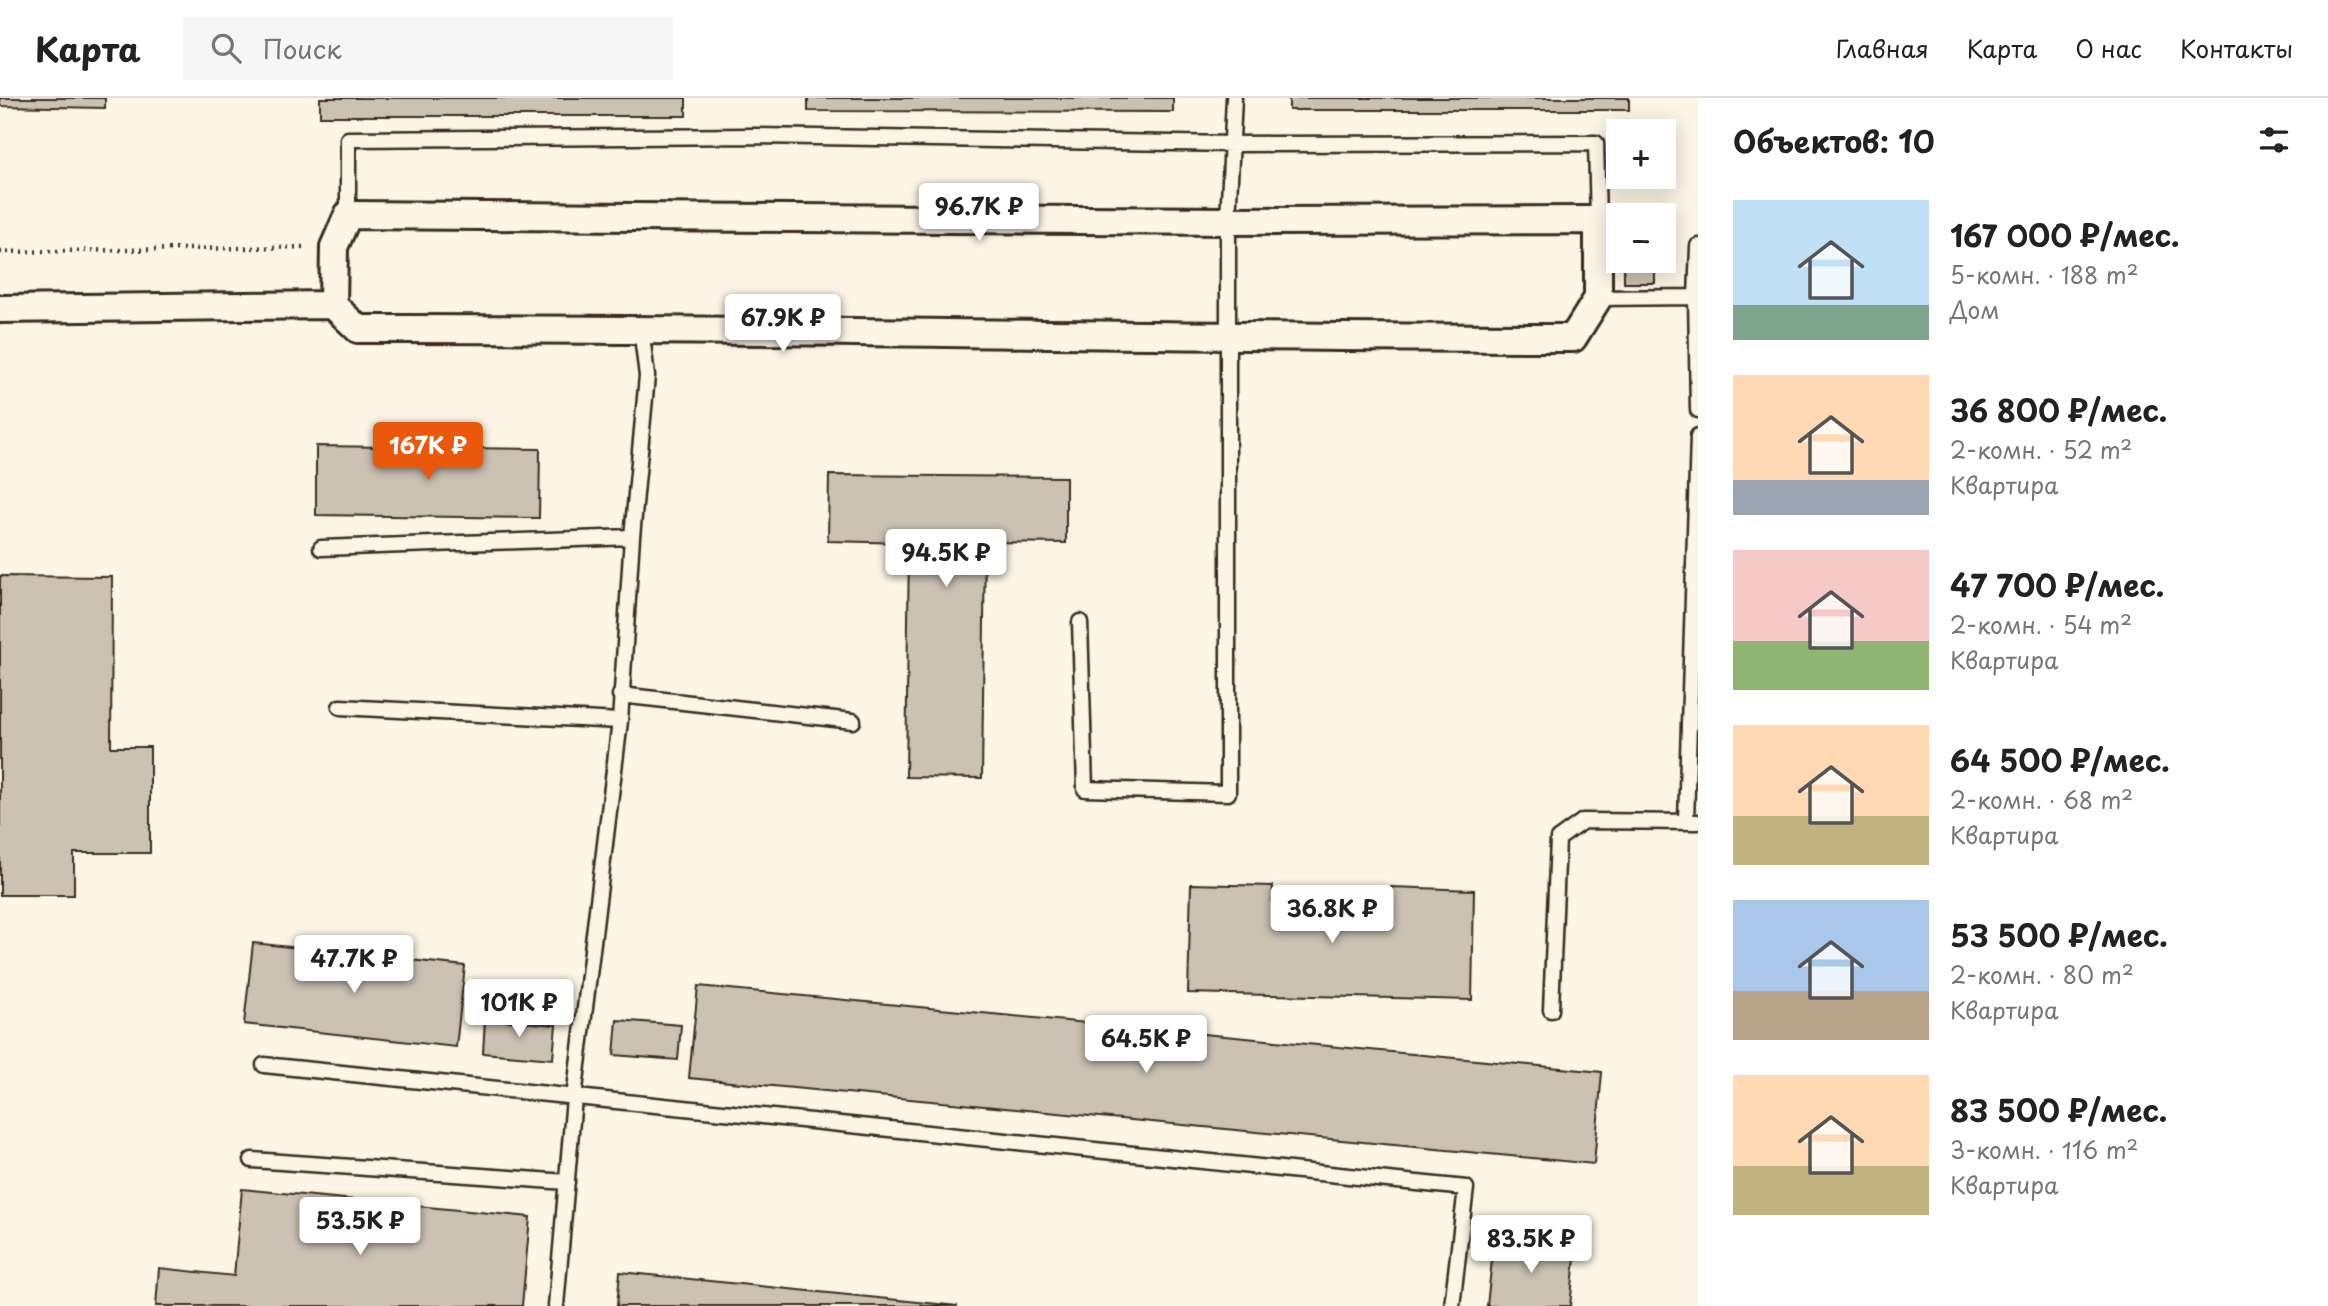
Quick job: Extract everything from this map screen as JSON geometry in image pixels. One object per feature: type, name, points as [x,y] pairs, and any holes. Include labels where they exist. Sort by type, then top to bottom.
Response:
[{"type":"street","points":[[0,309],[332,305],[358,328],[641,328],[1228,338],[1573,338],[1598,298],[1598,220],[1228,221],[348,215],[334,247],[332,305]]},
{"type":"lane","points":[[1080,622],[1085,789],[1228,793],[1228,221],[1234,144],[1234,98]]},
{"type":"lane","points":[[348,215],[348,139],[756,136],[1234,144],[1596,143],[1598,220]]},
{"type":"lane","points":[[1698,246],[1698,410]]},
{"type":"lane","points":[[1598,298],[1696,297]]},
{"type":"lane","points":[[556,1306],[574,1098],[620,721],[632,537],[647,376],[641,328]]},
{"type":"lane","points":[[1551,1010],[1558,839],[1583,821],[1692,821],[1698,436]]},
{"type":"lane","points":[[321,548],[632,537]]},
{"type":"lane","points":[[620,695],[853,721]]},
{"type":"lane","points":[[340,707],[620,721]]},
{"type":"lane","points":[[264,1065],[1466,1188],[1452,1306]]},
{"type":"lane","points":[[252,1160],[567,1182]]},
{"type":"path","points":[[0,252],[334,247]]},
{"type":"building","points":[[0,98],[105,98],[105,108],[0,106]]},
{"type":"building","points":[[320,98],[686,98],[686,116],[320,116]]},
{"type":"building","points":[[808,98],[1173,98],[1173,112],[808,111]]},
{"type":"building","points":[[1289,98],[1629,98],[1629,110],[1289,110]]},
{"type":"building","points":[[1624,273],[1655,273],[1655,283],[1624,283]]},
{"type":"building","points":[[316,446],[540,449],[539,518],[316,515]]},
{"type":"building","points":[[829,475],[1066,477],[1066,543],[985,542],[982,778],[906,777],[909,543],[828,541]]},
{"type":"building","points":[[0,576],[112,577],[111,747],[150,747],[150,853],[74,853],[74,895],[0,895]]},
{"type":"building","points":[[1191,884],[1273,886],[1272,905],[1390,908],[1391,887],[1474,890],[1472,1000],[1188,993]]},
{"type":"building","points":[[253,943],[465,966],[456,1047],[244,1024]]},
{"type":"building","points":[[698,986],[1602,1072],[1594,1164],[689,1078]]},
{"type":"building","points":[[485,1019],[556,1025],[553,1059],[483,1053]]},
{"type":"building","points":[[617,1020],[681,1025],[678,1060],[614,1055]]},
{"type":"building","points":[[242,1189],[530,1217],[522,1306],[156,1306],[159,1268],[234,1276]]},
{"type":"building","points":[[1494,1241],[1576,1249],[1570,1306],[1487,1306]]},
{"type":"building","points":[[620,1272],[958,1306],[617,1306]]}]
